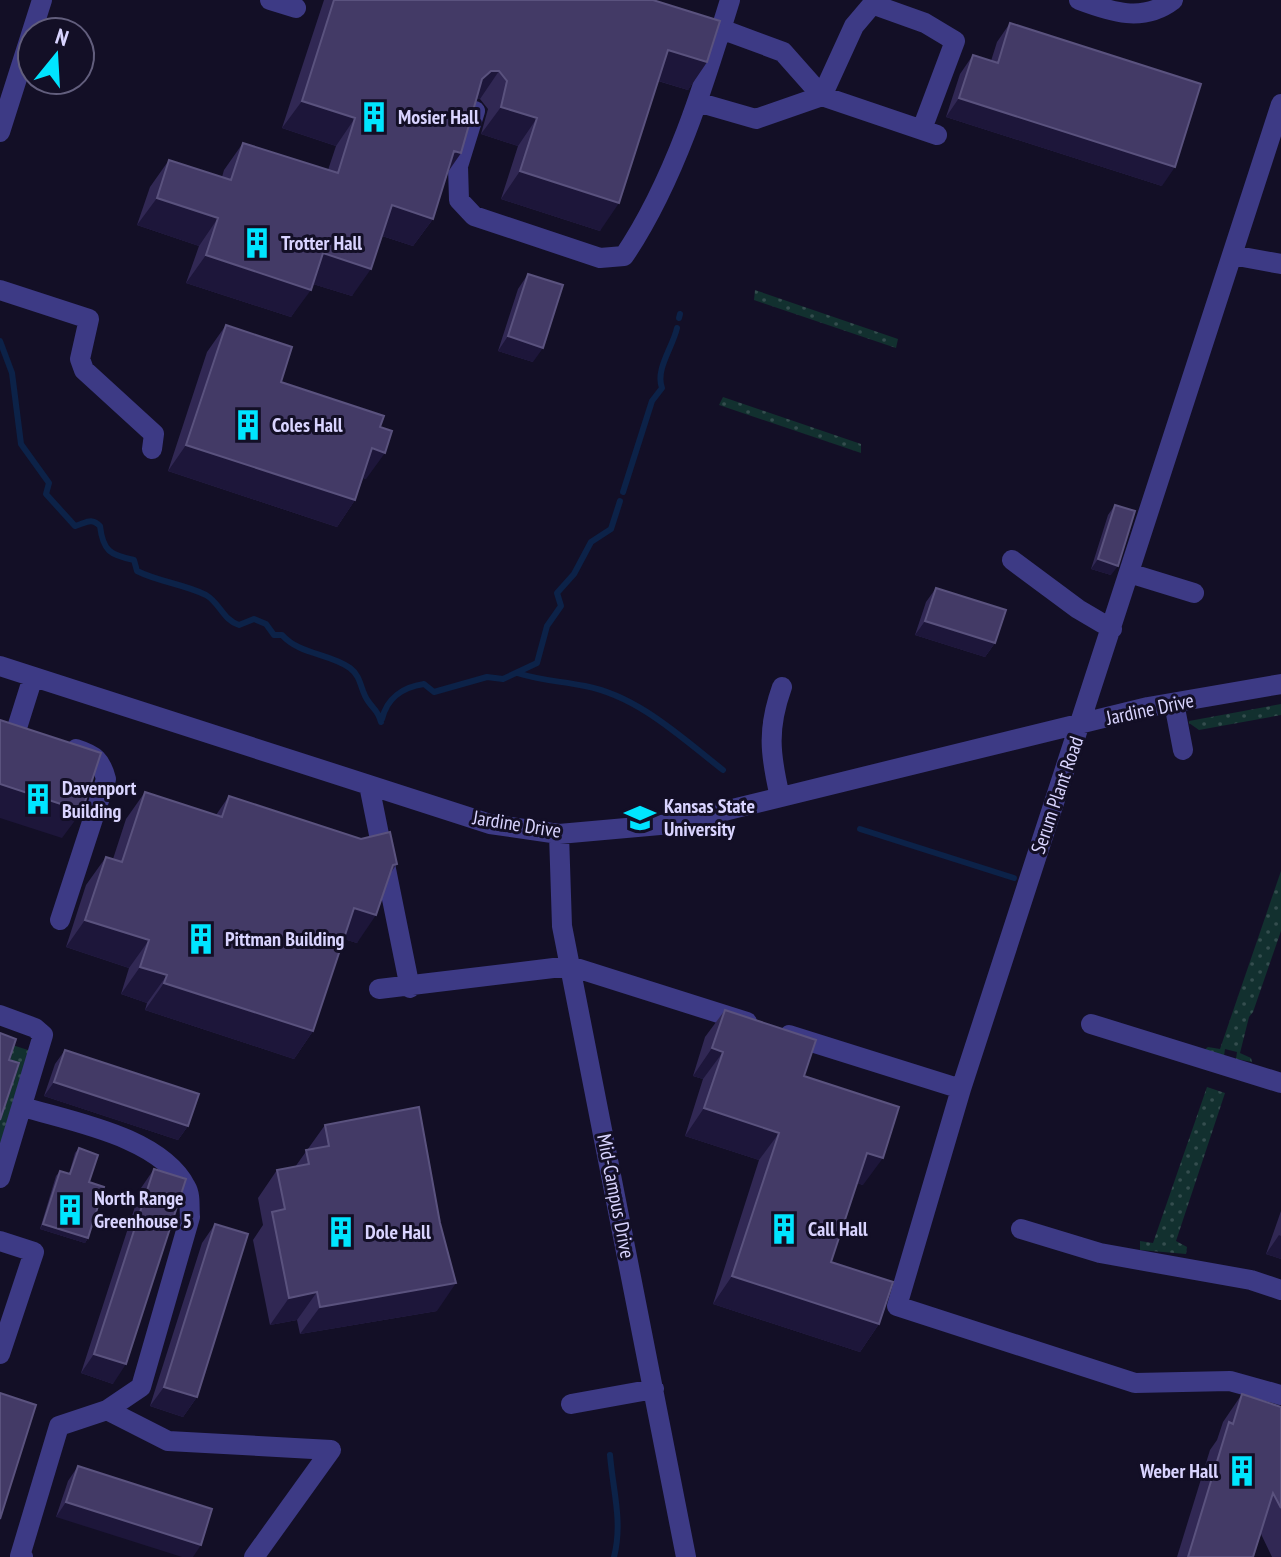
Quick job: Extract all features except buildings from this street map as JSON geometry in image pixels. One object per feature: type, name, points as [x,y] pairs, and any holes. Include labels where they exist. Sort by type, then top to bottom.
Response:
[{"type":"street","points":[[0,132],[42,0]]},
{"type":"street","points":[[270,0],[296,8]]},
{"type":"street","points":[[475,111],[458,166],[459,200],[474,216],[600,258],[624,256],[640,232],[697,102],[730,0]]},
{"type":"street","points":[[1079,0],[1113,12],[1147,14],[1173,0]]},
{"type":"street","points":[[697,102],[756,119],[822,96],[854,26],[874,2],[925,23],[955,41],[929,132],[822,96],[783,52],[721,29]]},
{"type":"street","name":"Serum Plant Road","points":[[1281,104],[961,1089],[897,1306],[1135,1383],[1230,1381],[1281,1395]]},
{"type":"street","points":[[1232,255],[1281,264]]},
{"type":"street","points":[[0,290],[89,319],[80,359],[84,370],[154,434],[152,449]]},
{"type":"street","points":[[1012,560],[1078,609],[1112,629]]},
{"type":"street","points":[[1129,573],[1194,593]]},
{"type":"street","name":"Jardine Drive","points":[[0,666],[193,739],[369,785],[490,824],[559,834],[671,824],[1081,724],[1281,684]]},
{"type":"street","points":[[33,677],[8,728],[94,755],[102,764],[106,779],[60,920]]},
{"type":"street","points":[[780,797],[770,751],[772,714],[782,687]]},
{"type":"street","points":[[1174,703],[1183,750]]},
{"type":"street","points":[[369,785],[410,988]]},
{"type":"street","name":"Mid-Campus Drive","points":[[559,834],[562,926],[686,1557]]},
{"type":"street","points":[[379,989],[410,988],[570,966],[961,1089]]},
{"type":"street","points":[[0,1015],[35,1028],[43,1035],[0,1178]]},
{"type":"street","points":[[1091,1024],[1281,1083]]},
{"type":"street","points":[[21,1557],[59,1426],[107,1410],[141,1387],[190,1217],[188,1189],[168,1161],[118,1136],[23,1107]]},
{"type":"street","points":[[1021,1229],[1100,1253],[1251,1280],[1281,1290]]},
{"type":"street","points":[[0,1241],[34,1252],[0,1354]]},
{"type":"street","points":[[571,1404],[654,1389]]},
{"type":"street","points":[[107,1410],[168,1441],[331,1450],[254,1557]]},
{"type":"green space","points":[[755,290],[898,339],[896,348],[754,300]]},
{"type":"green space","points":[[723,397],[861,444],[861,453],[719,405]]},
{"type":"green space","points":[[1281,704],[1281,715],[1199,730],[1189,723],[1189,721]]},
{"type":"green space","points":[[1281,871],[1281,931],[1249,1017],[1240,1053],[1251,1058],[1252,1062],[1236,1059],[1237,1052],[1225,1049],[1224,1056],[1204,1050],[1208,1047],[1220,1049]]},
{"type":"green space","points":[[0,1041],[31,1051],[0,1148]]},
{"type":"green space","points":[[1207,1087],[1225,1093],[1176,1241],[1187,1247],[1186,1254],[1140,1250],[1140,1241],[1153,1243]]},
{"type":"waterway","points":[[679,318],[680,314]]},
{"type":"waterway","points":[[623,492],[652,401],[662,388],[661,373],[677,328]]},
{"type":"waterway","points":[[0,341],[12,373],[21,444],[49,483],[46,494],[75,526],[97,523],[109,550],[134,560],[137,571],[206,595],[234,623],[239,625],[254,619],[266,624],[274,635],[282,635],[297,646],[350,668],[357,675],[365,697],[381,722]]},
{"type":"waterway","points":[[382,719],[392,699],[409,688],[424,684],[434,692],[487,677],[503,679],[537,663],[547,626],[561,606],[557,593],[574,574],[591,542],[611,529],[620,501]]},
{"type":"waterway","points":[[517,673],[585,686],[623,699],[675,732],[723,770]]},
{"type":"waterway","points":[[860,829],[1014,878]]},
{"type":"waterway","points":[[610,1455],[617,1519],[614,1557]]},
{"type":"place","name":"Mosier Hall","points":[[374,117]]},
{"type":"place","name":"Trotter Hall","points":[[257,243]]},
{"type":"place","name":"Coles Hall","points":[[248,425]]},
{"type":"place","name":"Davenport Building","points":[[38,799]]},
{"type":"place","name":"Kansas State University","points":[[640,818]]},
{"type":"place","name":"Pittman Building","points":[[201,939]]},
{"type":"place","name":"North Range Greenhouse 5","points":[[70,1210]]},
{"type":"place","name":"Call Hall","points":[[784,1229]]},
{"type":"place","name":"Dole Hall","points":[[341,1232]]},
{"type":"place","name":"Weber Hall","points":[[1242,1471]]}]
